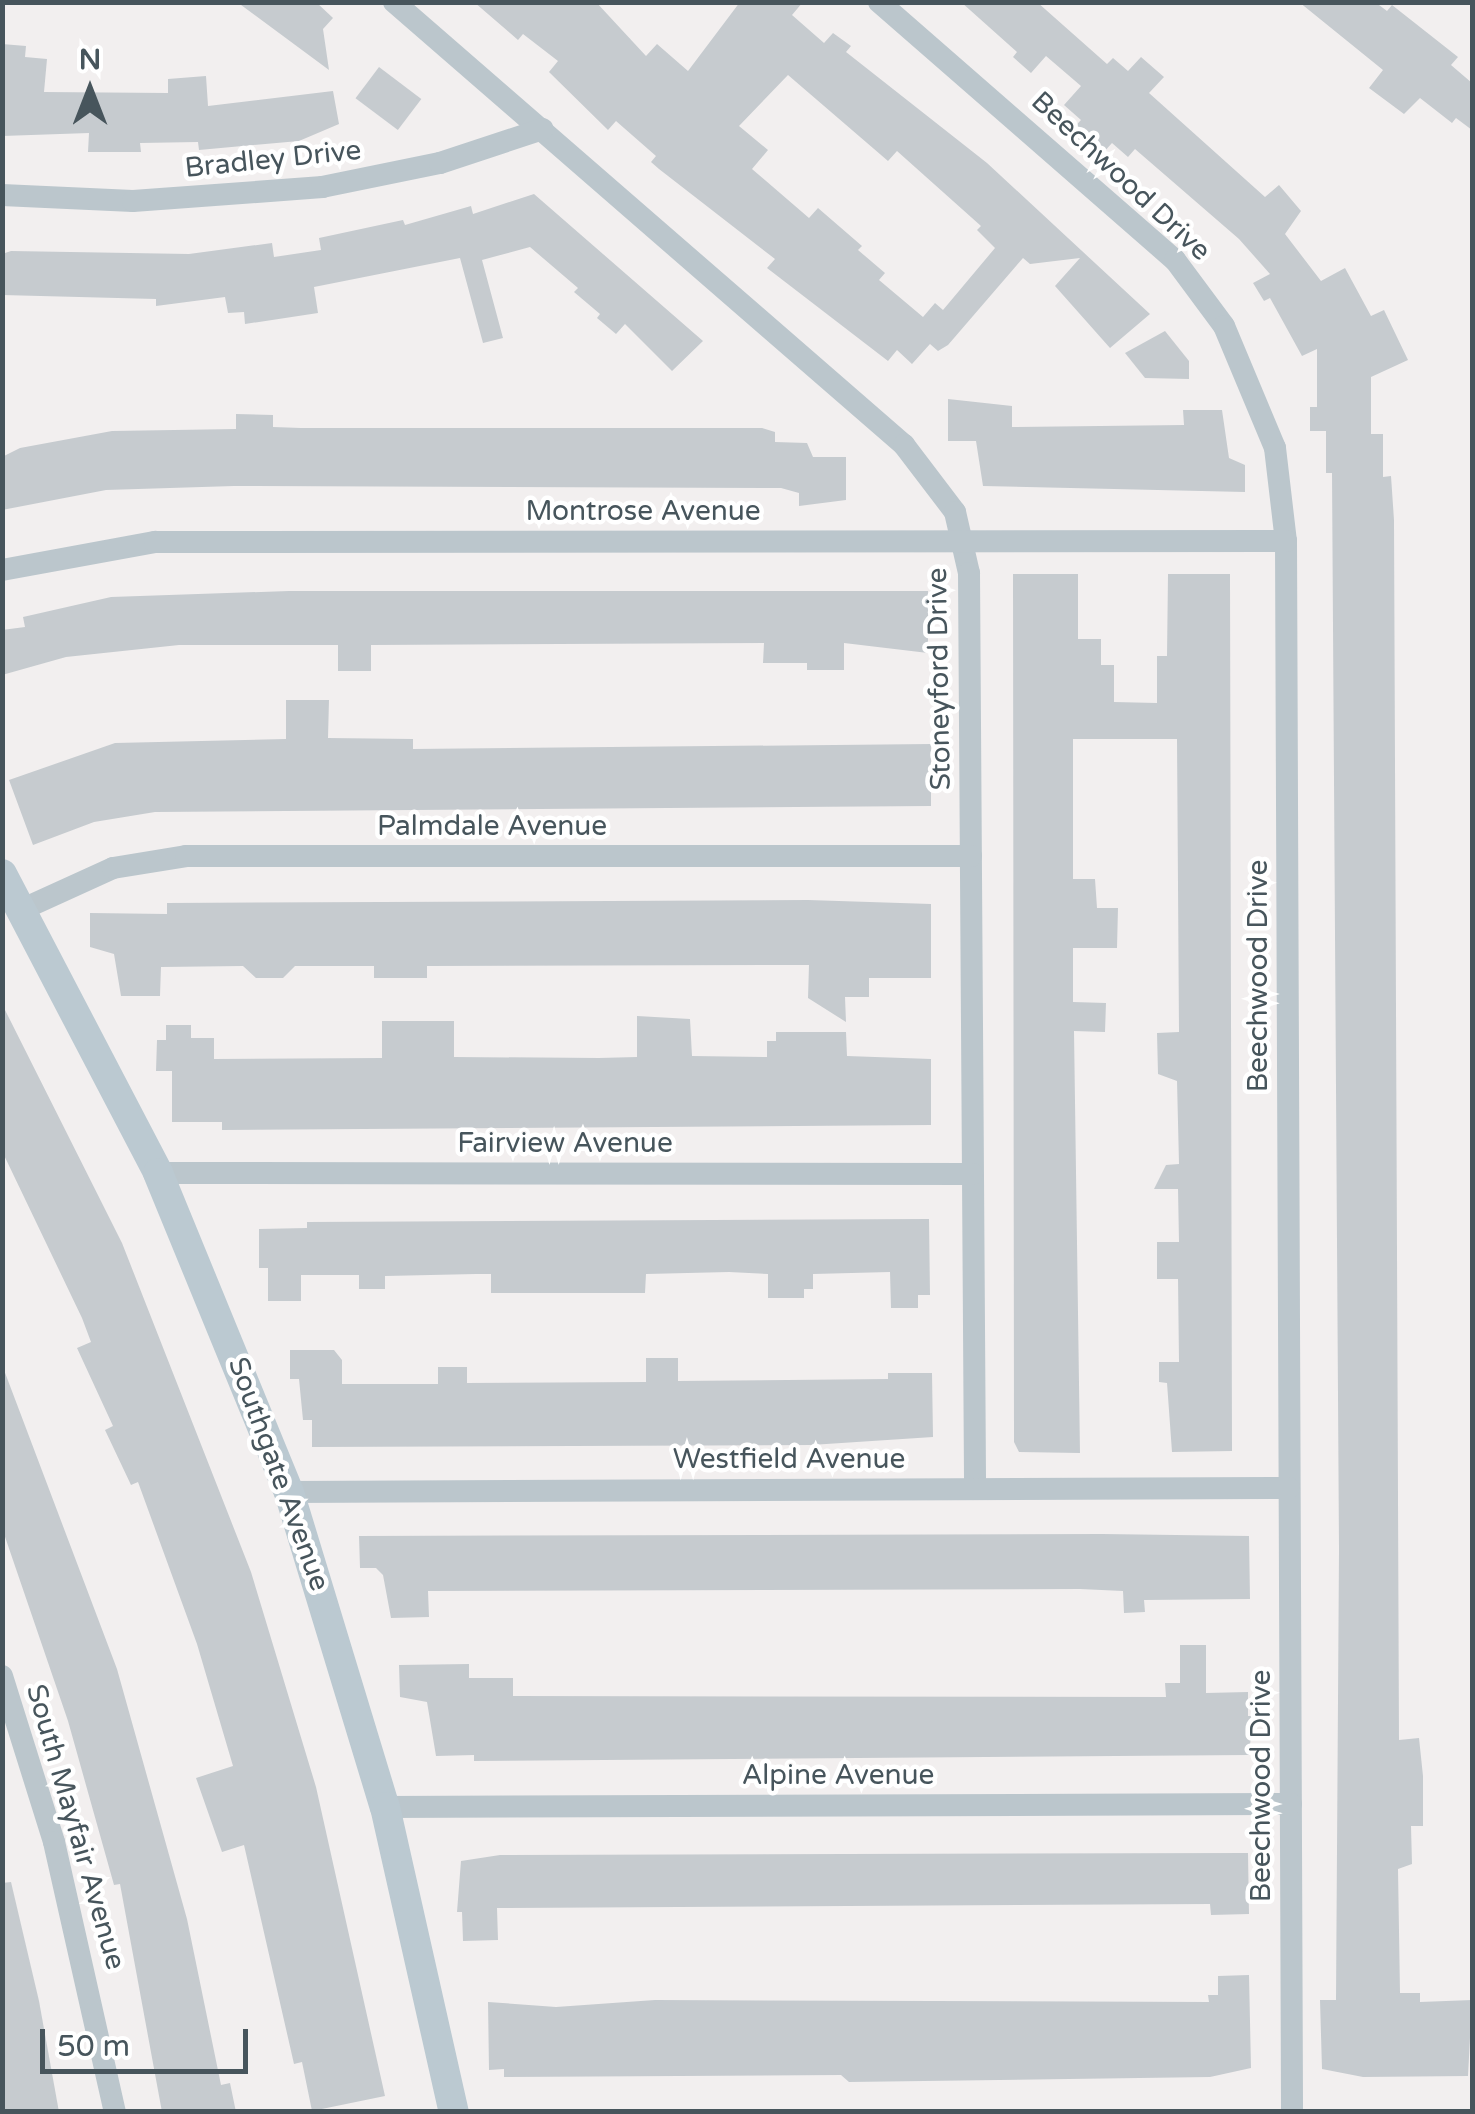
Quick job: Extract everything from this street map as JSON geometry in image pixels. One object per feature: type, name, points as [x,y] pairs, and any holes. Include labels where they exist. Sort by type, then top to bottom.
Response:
[{"type":"street","name":"Stoneyford Drive","points":[[394,2],[924,464],[965,540],[975,1488]]},
{"type":"street","name":"Beechwood Drive","points":[[879,2],[1143,229],[1202,292],[1261,406],[1278,462],[1286,541],[1292,2112]]},
{"type":"street","name":"Bradley Drive","points":[[2,195],[133,201],[322,187],[440,163],[542,130]]},
{"type":"street","name":"Montrose Avenue","points":[[2,570],[154,542],[1286,541]]},
{"type":"street","name":"Palmdale Avenue","points":[[23,909],[113,868],[186,856],[971,856]]},
{"type":"street","name":"Southgate Avenue","points":[[2,874],[158,1173],[289,1492],[385,1807],[454,2112]]},
{"type":"street","name":"Fairview Avenue","points":[[158,1173],[972,1174]]},
{"type":"street","name":"Westfield Avenue","points":[[289,1492],[1289,1488]]},
{"type":"street","name":"South Mayfair Avenue","points":[[2,1676],[64,1879],[115,2112]]},
{"type":"street","name":"Alpine Avenue","points":[[385,1807],[1291,1804]]},
{"type":"building","points":[[237,2],[316,2],[333,18],[323,29],[329,70]]},
{"type":"building","points":[[474,2],[596,2],[646,56],[657,44],[688,71],[740,2],[803,2],[792,15],[824,43],[833,33],[851,46],[846,52],[987,163],[1150,314],[1110,348],[1055,286],[1080,258],[1030,264],[1023,258],[948,345],[938,351],[930,344],[912,364],[897,350],[888,361],[767,268],[775,259],[659,169],[651,162],[656,156],[616,121],[608,130],[549,72],[558,61],[523,34],[518,40]],"holes":[[[788,75],[888,161],[897,151],[981,226],[977,230],[995,248],[943,310],[935,303],[923,317],[879,280],[885,273],[858,250],[862,246],[818,208],[809,218],[752,169],[768,150],[739,126]]]},
{"type":"building","points":[[961,2],[1037,2],[1107,64],[1113,58],[1128,71],[1141,57],[1164,77],[1149,93],[1265,197],[1279,185],[1301,211],[1285,234],[1321,281],[1345,268],[1371,316],[1384,310],[1408,360],[1371,377],[1371,434],[1383,434],[1383,477],[1391,476],[1394,520],[1399,1740],[1419,1738],[1423,1776],[1423,1826],[1411,1826],[1412,1864],[1398,1869],[1400,1993],[1420,1993],[1420,2002],[1472,2000],[1468,2076],[1363,2077],[1322,2069],[1320,2000],[1336,2000],[1339,1550],[1332,473],[1326,473],[1326,431],[1310,431],[1310,407],[1317,407],[1317,349],[1302,356],[1270,298],[1264,301],[1253,283],[1270,274],[1239,239],[1135,149],[1128,157],[1112,143],[1094,163],[1065,137],[1081,120],[1064,105],[1081,86],[1046,56],[1031,73],[1013,57],[1017,52]]},
{"type":"building","points":[[1299,2],[1375,2],[1387,11],[1392,5],[1458,57],[1451,65],[1472,83],[1472,130],[1456,118],[1452,123],[1420,98],[1404,114],[1369,88],[1383,70]]},
{"type":"building","points":[[2,44],[26,46],[25,57],[47,59],[44,92],[168,93],[168,79],[206,76],[208,106],[333,91],[339,124],[299,141],[199,150],[198,142],[140,143],[141,152],[88,152],[89,133],[2,136]]},
{"type":"building","points":[[379,67],[421,99],[398,130],[356,98]]},
{"type":"building","points":[[534,194],[703,341],[672,371],[625,324],[616,334],[597,318],[600,314],[574,292],[578,288],[530,247],[482,260],[503,338],[483,343],[460,258],[314,287],[318,313],[245,324],[244,312],[228,313],[225,297],[156,306],[156,299],[2,295],[2,254],[11,251],[189,254],[272,243],[274,257],[321,250],[319,238],[403,220],[405,225],[471,206],[473,214]]},
{"type":"building","points":[[1165,331],[1189,361],[1189,379],[1145,378],[1125,353]]},
{"type":"building","points":[[948,399],[1012,406],[1012,427],[1184,425],[1183,410],[1222,410],[1229,458],[1245,465],[1245,492],[983,486],[976,441],[948,441]]},
{"type":"building","points":[[236,414],[273,415],[273,427],[301,428],[762,428],[775,432],[775,442],[807,443],[813,457],[846,457],[846,500],[799,506],[799,493],[781,488],[234,486],[106,490],[2,510],[2,457],[20,448],[112,431],[236,429]]},
{"type":"building","points":[[1013,574],[1078,574],[1078,639],[1101,639],[1101,665],[1114,665],[1114,702],[1157,703],[1157,656],[1167,656],[1168,574],[1230,574],[1232,1451],[1172,1452],[1167,1383],[1159,1382],[1159,1362],[1179,1362],[1178,1279],[1157,1279],[1157,1242],[1179,1242],[1178,1189],[1154,1189],[1166,1165],[1179,1164],[1177,1081],[1158,1074],[1157,1033],[1179,1032],[1177,739],[1073,739],[1073,879],[1095,879],[1097,908],[1118,908],[1117,948],[1073,948],[1073,1002],[1106,1003],[1105,1032],[1074,1031],[1080,1453],[1019,1452],[1014,1442]]},
{"type":"building","points":[[289,591],[928,591],[928,653],[844,643],[844,670],[807,670],[807,663],[763,663],[764,643],[371,645],[371,671],[338,671],[338,645],[179,645],[66,657],[2,675],[2,630],[25,627],[23,617],[111,597]]},
{"type":"building","points":[[286,700],[329,700],[328,738],[413,739],[413,749],[931,744],[931,766],[939,771],[931,779],[931,806],[155,812],[94,822],[33,845],[9,780],[115,743],[286,739]]},
{"type":"building","points":[[808,900],[931,904],[931,978],[869,978],[869,997],[845,997],[846,1022],[808,998],[809,965],[427,966],[427,978],[374,978],[374,966],[295,966],[283,978],[256,978],[243,966],[161,967],[160,996],[121,996],[114,954],[90,947],[90,913],[167,914],[167,903]]},
{"type":"building","points":[[2,1004],[122,1243],[251,1572],[316,1787],[385,2096],[312,2111],[302,2062],[294,2064],[244,1845],[222,1852],[196,1778],[233,1766],[197,1644],[138,1482],[131,1485],[105,1430],[113,1426],[77,1348],[91,1342],[82,1318],[2,1151]]},
{"type":"building","points":[[637,1016],[690,1019],[692,1056],[767,1057],[767,1041],[776,1041],[776,1032],[846,1032],[847,1056],[931,1059],[931,1125],[222,1130],[222,1122],[172,1122],[172,1071],[156,1071],[157,1040],[166,1040],[166,1025],[191,1025],[191,1038],[214,1038],[214,1059],[382,1058],[382,1021],[454,1021],[454,1057],[599,1058],[637,1057]]},
{"type":"building","points":[[929,1219],[930,1295],[918,1295],[918,1308],[891,1308],[890,1272],[813,1274],[813,1289],[804,1289],[804,1298],[768,1298],[768,1274],[729,1272],[646,1274],[645,1293],[491,1293],[491,1274],[385,1276],[385,1289],[359,1289],[359,1275],[301,1275],[301,1301],[268,1301],[268,1268],[259,1268],[259,1229],[307,1228],[307,1222]]},
{"type":"building","points":[[290,1350],[334,1350],[342,1360],[342,1384],[438,1384],[438,1367],[467,1367],[467,1383],[646,1382],[646,1358],[678,1358],[678,1381],[888,1379],[888,1373],[932,1373],[933,1437],[811,1445],[312,1447],[312,1420],[303,1420],[299,1379],[290,1379]]},
{"type":"building","points":[[4,1370],[117,1669],[187,1919],[221,2085],[230,2083],[236,2112],[162,2112],[120,1884],[114,1885],[68,1721],[2,1528]]},
{"type":"building","points":[[359,1536],[1249,1536],[1250,1599],[1144,1600],[1145,1612],[1124,1613],[1123,1591],[1080,1589],[428,1591],[429,1617],[391,1618],[383,1575],[376,1568],[360,1568]]},
{"type":"building","points":[[1180,1645],[1206,1645],[1206,1693],[1248,1692],[1248,1716],[1253,1716],[1249,1755],[474,1761],[474,1755],[436,1756],[427,1702],[400,1697],[399,1665],[469,1664],[469,1678],[513,1678],[513,1696],[1166,1697],[1165,1683],[1180,1683]]},
{"type":"building","points":[[1248,1853],[1249,1914],[1211,1915],[1210,1904],[497,1908],[498,1940],[463,1941],[462,1912],[457,1912],[461,1861],[500,1855]]},
{"type":"building","points":[[11,1882],[39,2001],[59,2112],[2,2112],[2,1883]]},
{"type":"building","points":[[1249,1975],[1251,2068],[1210,2077],[849,2082],[841,2075],[504,2077],[504,2069],[489,2070],[488,2002],[556,2007],[655,2000],[1209,2002],[1208,1995],[1218,1995],[1218,1976]]}]
